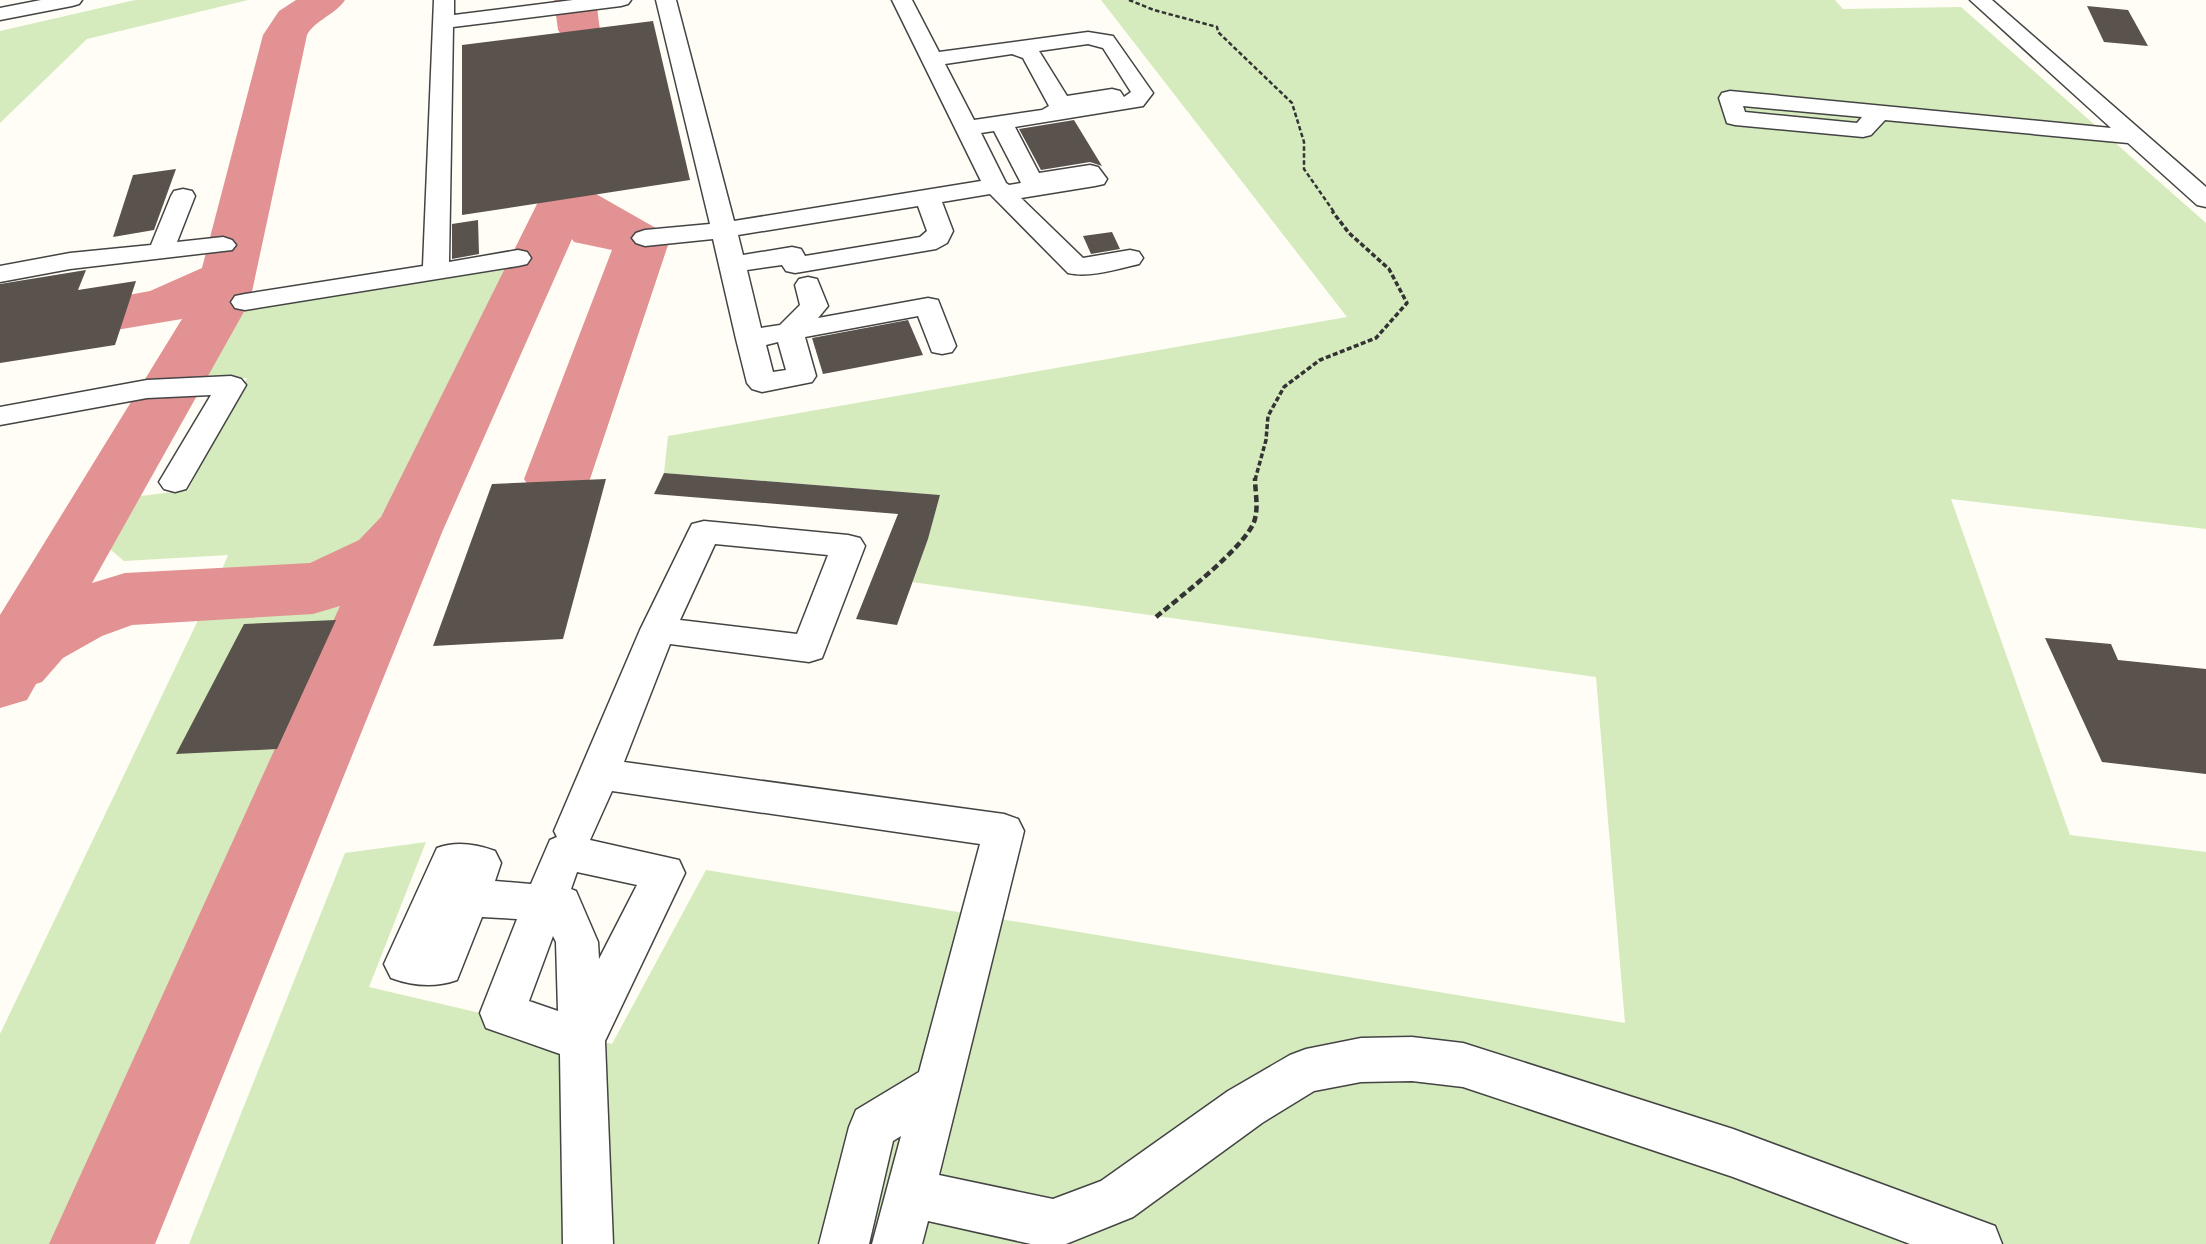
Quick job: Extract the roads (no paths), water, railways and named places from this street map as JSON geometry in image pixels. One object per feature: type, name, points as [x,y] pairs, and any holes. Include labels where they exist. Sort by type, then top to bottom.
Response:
[{"type":"street","points":[[0,14],[72,0]]},
{"type":"street","points":[[436,272],[444,11],[621,0]]},
{"type":"street","points":[[666,0],[762,383],[802,376],[789,332]]},
{"type":"street","points":[[902,0],[995,181],[1077,267],[1130,258]]},
{"type":"street","points":[[1980,0],[2206,200]]},
{"type":"street","points":[[932,59],[1088,38],[1106,40],[1142,93],[1135,102],[1118,105],[1112,96],[1001,123],[966,128]]},
{"type":"street","points":[[1011,47],[1031,54],[1055,110]]},
{"type":"street","points":[[1880,112],[1863,130],[1735,118],[1730,98],[1880,112],[2134,137]]},
{"type":"street","points":[[1001,123],[1027,171]]},
{"type":"street","points":[[645,238],[724,230],[927,196],[1027,171],[1090,172],[1095,179],[995,181]]},
{"type":"street","points":[[161,251],[183,196]]},
{"type":"street","points":[[732,265],[792,255],[795,265],[927,244],[938,238],[940,231],[927,196]]},
{"type":"street","points":[[0,274],[70,261],[223,245]]},
{"type":"street","points":[[245,302],[518,258]]},
{"type":"street","points":[[789,332],[814,306],[808,285]]},
{"type":"street","points":[[750,340],[929,306],[942,346]]},
{"type":"street","points":[[0,416],[147,389],[231,385],[175,482]]},
{"type":"street","points":[[574,831],[658,630],[704,533],[848,546],[809,649],[658,630]]},
{"type":"street","points":[[600,774],[1004,831],[897,1244]]},
{"type":"street","points":[[564,852],[664,873],[582,1040],[502,1013],[564,852]]},
{"type":"street","points":[[468,898],[561,904],[577,942],[588,1244]]},
{"type":"street","points":[[911,1193],[1053,1224],[1116,1200],[1245,1107],[1306,1071],[1361,1060],[1412,1059],[1463,1065],[1733,1153],[1976,1244]]},
{"type":"street","points":[[844,1244],[873,1127],[939,1084]]}]
